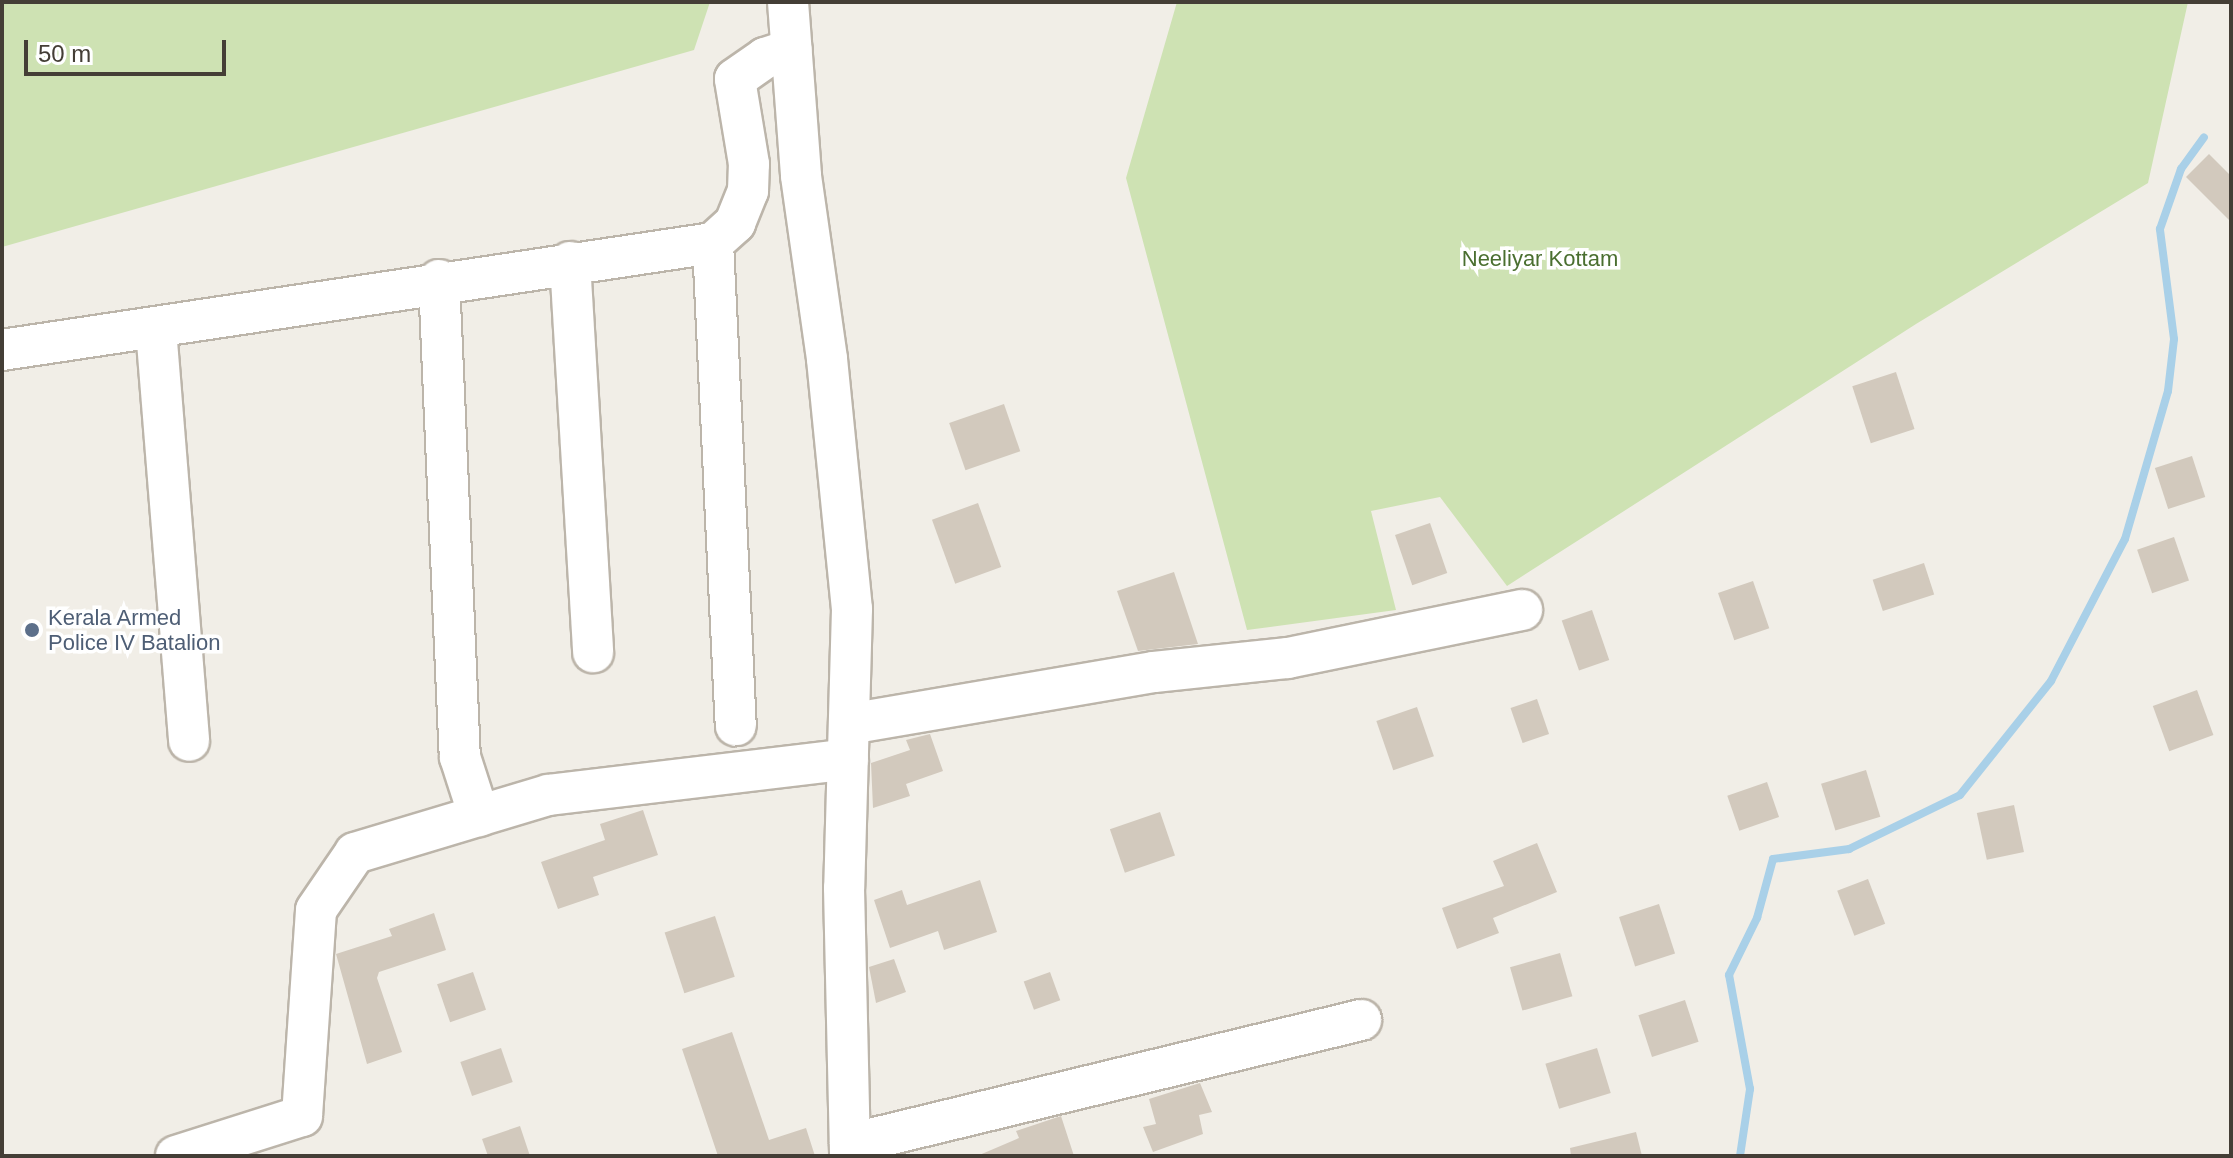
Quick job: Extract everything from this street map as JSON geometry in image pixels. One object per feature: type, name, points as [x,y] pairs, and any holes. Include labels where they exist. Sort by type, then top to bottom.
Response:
[{"type":"street","points":[[788,2],[801,176],[827,359],[852,609],[844,888],[850,1150],[1361,1020]]},
{"type":"street","points":[[2,350],[156,329],[439,280],[674,252],[713,243],[735,223],[748,191],[749,164],[735,79],[765,58],[792,49]]},
{"type":"street","points":[[713,243],[736,725]]},
{"type":"street","points":[[570,262],[593,652]]},
{"type":"street","points":[[439,280],[460,757],[479,816]]},
{"type":"street","points":[[156,329],[189,741]]},
{"type":"street","points":[[176,1156],[302,1116],[316,910],[355,853],[548,795],[848,742],[1154,672],[1288,658],[1522,610]]},
{"type":"green space","points":[[2,2],[710,2],[694,50],[2,247]]},
{"type":"green space","name":"Neeliyar Kottam","points":[[1177,2],[2188,2],[2148,183],[1916,324],[1507,586],[1440,497],[1371,511],[1396,610],[1247,630],[1126,178]]},
{"type":"building","points":[[2209,154],[2231,176],[2231,222],[2186,177]]},
{"type":"building","points":[[1896,372],[1915,429],[1871,443],[1852,386]]},
{"type":"building","points":[[1004,404],[1020,451],[965,470],[949,423]]},
{"type":"building","points":[[2192,456],[2205,497],[2168,509],[2155,468]]},
{"type":"building","points":[[978,503],[1001,567],[955,584],[932,520]]},
{"type":"building","points":[[1430,523],[1447,573],[1412,585],[1395,535]]},
{"type":"building","points":[[2174,537],[2189,580],[2152,593],[2137,550]]},
{"type":"building","points":[[1924,563],[1934,594],[1883,611],[1873,580]]},
{"type":"building","points":[[1174,572],[1198,644],[1138,651],[1117,591]]},
{"type":"building","points":[[1753,581],[1769,628],[1734,640],[1718,593]]},
{"type":"building","points":[[1592,610],[1609,660],[1579,671],[1562,620]]},
{"type":"building","points":[[2197,690],[2213,735],[2169,751],[2153,706]]},
{"type":"building","points":[[1537,699],[1549,734],[1523,743],[1511,708]]},
{"type":"building","points":[[1417,707],[1434,756],[1393,770],[1376,721]]},
{"type":"building","points":[[930,734],[943,771],[906,784],[910,796],[873,808],[871,763],[910,750],[906,740]]},
{"type":"building","points":[[1866,770],[1880,817],[1835,831],[1821,784]]},
{"type":"building","points":[[1767,782],[1779,817],[1739,831],[1727,796]]},
{"type":"building","points":[[2014,805],[2024,852],[1987,860],[1977,813]]},
{"type":"building","points":[[643,810],[658,855],[593,877],[599,895],[558,909],[541,862],[605,840],[600,824]]},
{"type":"building","points":[[1160,812],[1175,855],[1125,873],[1110,829]]},
{"type":"building","points":[[1537,843],[1557,892],[1493,918],[1499,933],[1457,949],[1442,908],[1504,886],[1493,861]]},
{"type":"building","points":[[1868,879],[1885,924],[1854,936],[1837,891]]},
{"type":"building","points":[[980,880],[997,932],[944,950],[938,931],[890,948],[874,900],[902,890],[907,905]]},
{"type":"building","points":[[1659,904],[1675,953],[1635,966],[1619,917]]},
{"type":"building","points":[[434,913],[446,950],[379,972],[377,978],[402,1052],[367,1064],[336,954],[392,936],[389,929]]},
{"type":"building","points":[[715,916],[735,977],[684,993],[665,932]]},
{"type":"building","points":[[1560,953],[1572,996],[1522,1011],[1510,967]]},
{"type":"building","points":[[894,959],[906,992],[876,1003],[869,967]]},
{"type":"building","points":[[473,972],[486,1010],[450,1022],[437,984]]},
{"type":"building","points":[[1050,972],[1060,1000],[1034,1010],[1024,982]]},
{"type":"building","points":[[1685,1000],[1699,1042],[1652,1057],[1638,1015]]},
{"type":"building","points":[[732,1032],[769,1140],[806,1128],[815,1156],[718,1156],[682,1049]]},
{"type":"building","points":[[501,1048],[513,1082],[472,1096],[460,1062]]},
{"type":"building","points":[[1597,1048],[1611,1093],[1559,1109],[1545,1064]]},
{"type":"building","points":[[1200,1083],[1212,1112],[1199,1115],[1203,1134],[1153,1152],[1143,1127],[1156,1124],[1149,1099]]},
{"type":"building","points":[[1061,1116],[1074,1156],[977,1156],[1019,1138],[1016,1131]]},
{"type":"building","points":[[520,1126],[530,1156],[488,1156],[482,1139]]},
{"type":"building","points":[[1636,1132],[1642,1156],[1571,1156],[1570,1148]]},
{"type":"waterway","points":[[1740,1156],[1750,1089],[1729,975],[1757,918],[1773,859],[1849,849],[1960,795],[2051,681],[2125,539],[2168,391],[2174,339],[2160,229],[2181,169],[2204,137]]},
{"type":"place","name":"Kerala Armed Police IV Batalion","points":[[32,630]]}]
